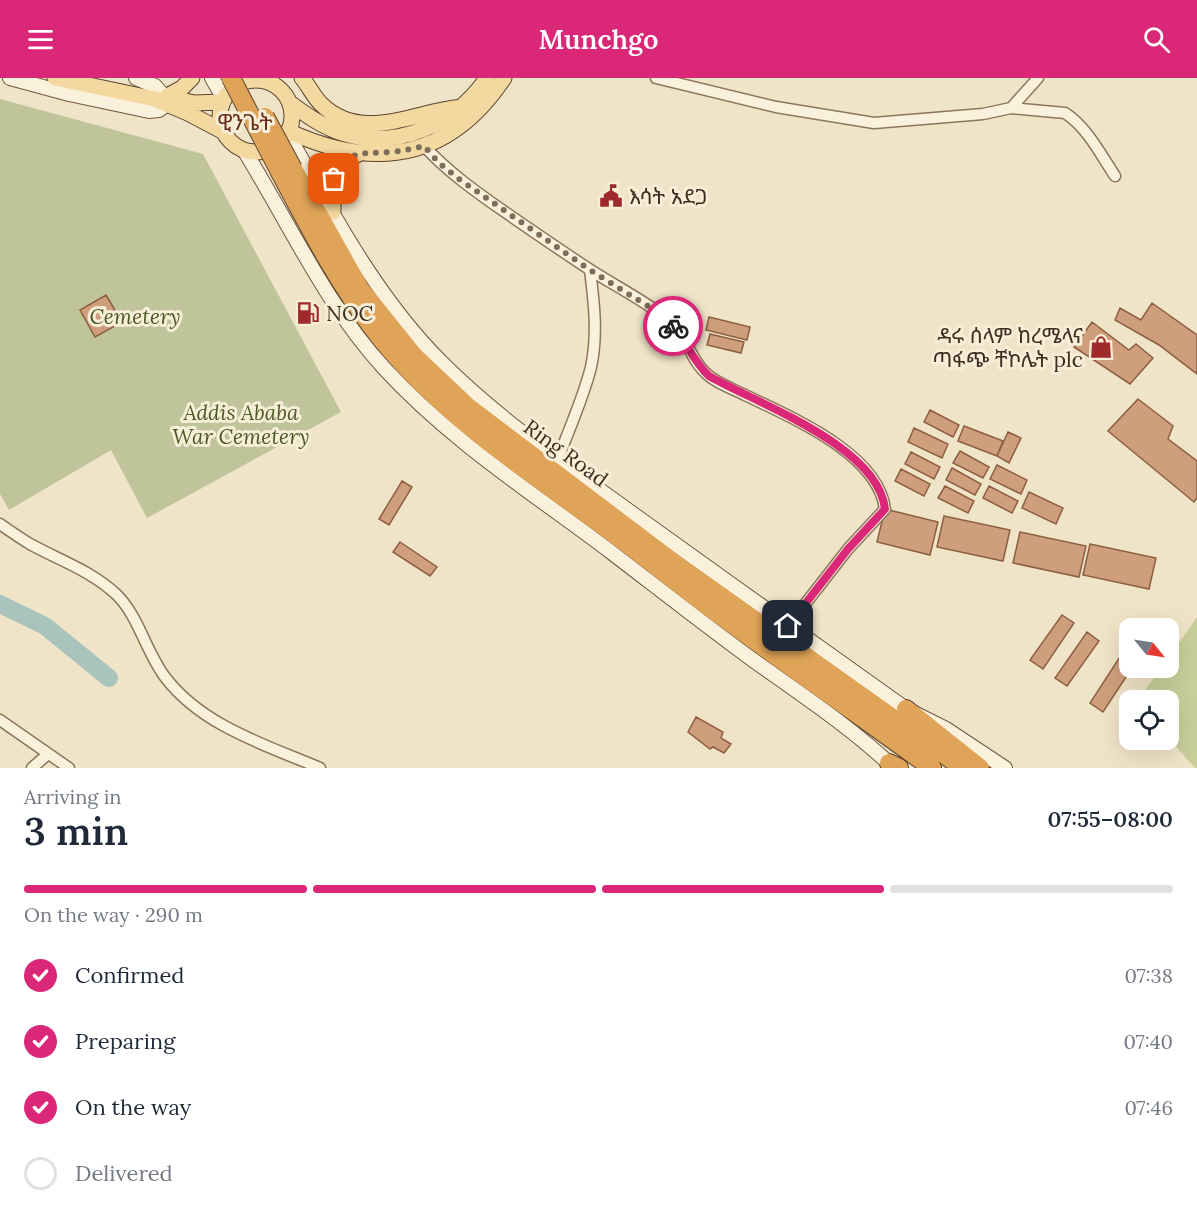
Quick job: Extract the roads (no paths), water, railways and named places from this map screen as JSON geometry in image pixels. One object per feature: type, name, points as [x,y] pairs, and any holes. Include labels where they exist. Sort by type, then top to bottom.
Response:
[{"type":"highway","name":"Ring Road","points":[[231,78],[299,208],[345,288],[382,340],[446,407],[509,458],[620,538],[700,600],[963,768]]},
{"type":"highway","name":"Ring Road","points":[[244,78],[360,289],[393,332],[434,376],[468,407],[544,466],[833,685],[933,768]]},
{"type":"highway","points":[[906,709],[980,768]]},
{"type":"main road","points":[[10,78],[69,94],[149,111],[159,110],[166,99],[192,78]]},
{"type":"main road","points":[[55,78],[154,99],[166,99]]},
{"type":"main road","points":[[83,78],[166,99],[194,103],[224,101]]},
{"type":"main road","points":[[135,78],[155,86],[166,99],[224,132]]},
{"type":"main road","points":[[212,78],[224,101]]},
{"type":"main road","points":[[302,78],[326,109],[344,118],[366,124],[395,123],[440,109],[462,107]]},
{"type":"main road","points":[[290,103],[308,116],[342,133],[378,139],[410,134],[441,122],[462,107],[487,78]]},
{"type":"main road","points":[[288,132],[335,148],[360,153],[400,151],[424,146],[448,135],[471,119],[486,104],[504,78]]},
{"type":"main road","points":[[250,80],[271,81],[290,103],[292,112],[288,132],[282,140],[269,149],[244,150],[232,143],[224,132],[220,117],[224,101],[235,87],[250,80]]},
{"type":"main road","points":[[288,132],[371,275],[408,325],[440,361],[498,414],[788,626],[906,709],[946,729],[1005,768]]},
{"type":"main road","points":[[244,150],[317,276],[348,322],[374,357],[411,397],[485,460],[611,552],[687,612],[838,722],[894,766]]},
{"type":"main road","points":[[333,212],[334,179],[337,172],[346,160],[360,153]]},
{"type":"street","points":[[656,78],[776,107],[874,123],[983,114],[1011,108],[1065,113],[1085,131],[1115,176]]},
{"type":"street","points":[[1011,108],[1038,78]]},
{"type":"street","points":[[424,146],[439,163],[459,179],[590,270],[659,313],[678,333],[696,363],[709,376],[796,420],[842,448],[867,470],[876,483],[885,509],[848,549],[788,626]]},
{"type":"street","points":[[558,459],[591,367],[595,318],[590,270]]},
{"type":"street","points":[[0,524],[29,544],[86,572],[116,594],[131,615],[165,677],[206,715],[249,738],[321,768]]},
{"type":"street","points":[[0,720],[69,768]]},
{"type":"street","points":[[32,768],[48,754]]},
{"type":"waterway","points":[[0,604],[45,626],[109,678]]},
{"type":"place","name":"እሳት አደጋ","points":[[611,196]]},
{"type":"place","name":"NOC","points":[[308,313]]},
{"type":"place","name":"ዳሩ ሰላም ከረሜላና ጣፋጭ ቸኮሌት plc","points":[[1101,347]]},
{"type":"district","name":"ዊንጌት","points":[[245,122]]},
{"type":"park label","name":"Cemetery","points":[[135,316]]},
{"type":"park label","name":"Addis Ababa War Cemetery","points":[[241,424]]}]
